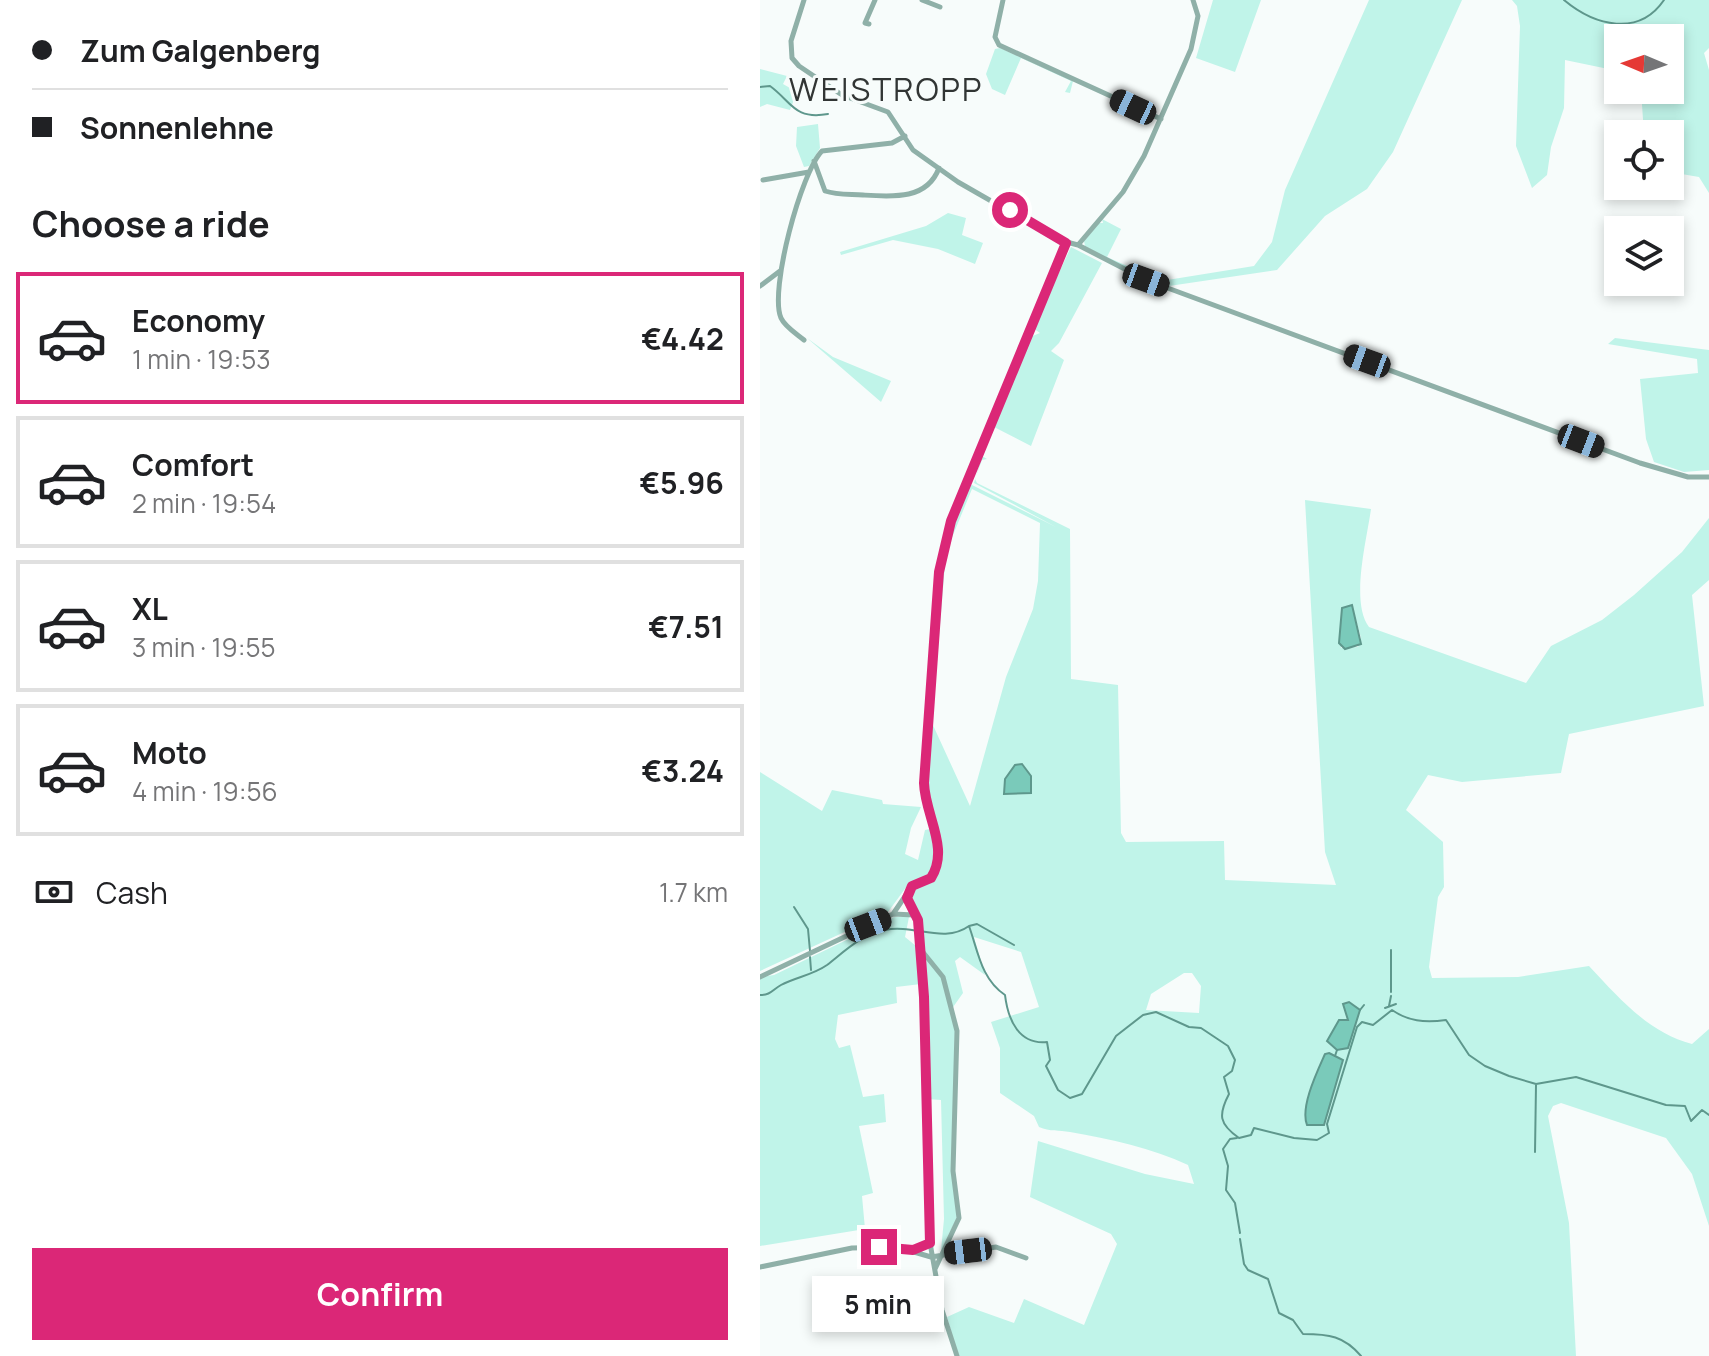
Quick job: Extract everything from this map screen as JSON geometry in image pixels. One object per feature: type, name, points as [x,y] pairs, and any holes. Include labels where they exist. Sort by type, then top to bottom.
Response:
[{"type":"street","points":[[804,0],[791,41],[796,63],[842,95],[888,112],[917,153],[947,174],[1066,243],[1078,245],[1129,273],[1640,463],[1688,477],[1709,477]]},
{"type":"street","points":[[869,24],[865,23],[875,0]]},
{"type":"street","points":[[922,0],[940,7]]},
{"type":"street","points":[[1003,0],[995,42],[1161,119]]},
{"type":"street","points":[[1078,245],[1123,192],[1161,119],[1194,38],[1198,16],[1193,0]]},
{"type":"street","points":[[804,340],[781,318],[781,271],[814,161],[822,151],[892,143],[905,136]]},
{"type":"street","points":[[814,161],[822,188],[832,193],[902,196],[926,187],[947,174]]},
{"type":"street","points":[[936,178],[939,168]]},
{"type":"street","points":[[763,180],[809,172]]},
{"type":"street","points":[[760,977],[893,914],[907,898],[912,886],[931,878],[939,851],[925,806],[924,783],[938,582],[951,521],[1066,243]]},
{"type":"street","points":[[760,286],[781,271]]},
{"type":"street","points":[[907,898],[916,917],[920,950],[931,1257],[957,1356]]},
{"type":"street","points":[[893,914],[916,917]]},
{"type":"street","points":[[920,950],[943,977],[957,1031],[953,1171],[959,1218],[934,1270]]},
{"type":"street","points":[[913,1250],[930,1243]]},
{"type":"street","points":[[760,1267],[852,1248],[913,1250],[931,1257],[996,1247],[1026,1258]]},
{"type":"shaded area","points":[[1213,0],[1261,0],[1235,72],[1196,58]]},
{"type":"shaded area","points":[[1369,0],[1462,0],[1393,152],[1367,189],[1325,216],[1277,270],[1169,286],[1129,271],[1085,246],[1084,241],[1099,223],[1103,223],[1102,219],[1121,229],[1107,257],[1161,281],[1254,266],[1272,242],[1285,190]]},
{"type":"shaded area","points":[[1512,0],[1709,0],[1709,48],[1704,53],[1709,70],[1709,193],[1699,177],[1684,174],[1684,120],[1643,120],[1642,104],[1684,104],[1684,24],[1604,24],[1604,68],[1565,60],[1564,108],[1551,147],[1547,175],[1532,188],[1516,146],[1520,26],[1517,6]]},
{"type":"shaded area","points":[[1000,48],[1073,81],[1070,93],[1065,92],[1071,81],[1021,58],[1005,95],[992,89],[986,74],[995,49]]},
{"type":"shaded area","points":[[760,69],[787,76],[783,84],[797,92],[790,110],[767,104],[760,107]]},
{"type":"shaded area","points":[[818,124],[820,148],[809,166],[804,167],[796,146],[797,127]]},
{"type":"shaded area","points":[[948,213],[966,218],[962,235],[983,243],[975,264],[938,249],[893,240],[841,255],[840,252],[926,226]]},
{"type":"shaded area","points":[[1071,247],[1102,263],[1059,343],[1051,351],[1064,360],[1031,446],[994,427],[1030,337],[1040,333],[1033,328]]},
{"type":"shaded area","points":[[807,338],[833,357],[891,381],[881,402]]},
{"type":"shaded area","points":[[1615,338],[1709,350],[1709,470],[1684,472],[1654,462],[1646,439],[1640,379],[1698,373],[1697,359],[1608,344]]},
{"type":"shaded area","points":[[975,479],[977,483],[1070,529],[1071,679],[1118,685],[1121,833],[1126,842],[1224,841],[1225,880],[1336,885],[1325,852],[1305,500],[1371,509],[1360,587],[1363,616],[1369,627],[1526,683],[1551,646],[1602,620],[1634,595],[1682,552],[1709,518],[1709,580],[1692,595],[1704,706],[1569,734],[1561,773],[1462,782],[1428,775],[1406,810],[1443,842],[1444,887],[1438,897],[1429,967],[1432,978],[1518,977],[1589,966],[1636,1013],[1662,1032],[1692,1044],[1709,1029],[1709,1226],[1692,1174],[1666,1138],[1561,1103],[1553,1106],[1548,1116],[1569,1223],[1576,1356],[958,1356],[947,1317],[969,1307],[1014,1323],[1024,1299],[1084,1325],[1117,1244],[1111,1234],[1030,1197],[1038,1141],[1145,1174],[1194,1184],[1188,1165],[1130,1145],[1043,1129],[1034,1116],[1000,1093],[1000,1048],[991,1022],[1039,1007],[1021,952],[974,937],[985,975],[960,957],[955,961],[963,993],[951,1010],[955,1031],[952,1168],[958,1215],[941,1251],[944,1219],[941,1100],[927,1099],[922,927],[912,905],[912,890],[931,882],[938,871],[943,849],[932,822],[926,791],[944,552],[970,484],[1056,527],[974,483]],"holes":[[[972,489],[1040,523],[1038,581],[1033,609],[1006,677],[970,806],[932,723],[946,552]],[[1352,605],[1361,638],[1358,647],[1341,648],[1342,608]],[[1184,973],[1192,973],[1201,986],[1199,1013],[1146,1010],[1151,994]],[[1325,1054],[1324,1124],[1307,1125],[1305,1116]]]},
{"type":"shaded area","points":[[1352,605],[1361,644],[1345,649],[1339,643],[1342,608]]},
{"type":"shaded area","points":[[1022,764],[1031,776],[1031,793],[1004,794],[1005,779],[1015,765]]},
{"type":"shaded area","points":[[760,772],[822,811],[832,790],[882,800],[883,804],[921,807],[911,828],[905,854],[918,860],[925,830],[930,829],[938,849],[928,876],[907,886],[888,912],[760,971]]},
{"type":"shaded area","points":[[894,917],[909,917],[905,937],[916,946],[921,984],[896,987],[897,1003],[838,1015],[835,1039],[839,1048],[850,1045],[863,1097],[884,1094],[886,1122],[859,1126],[873,1193],[862,1196],[865,1229],[760,1246],[760,977],[774,975]]},
{"type":"shaded area","points":[[1349,1002],[1360,1010],[1348,1048],[1337,1050],[1327,1041],[1339,1020],[1348,1020],[1343,1004]]},
{"type":"shaded area","points":[[1325,1054],[1343,1060],[1324,1125],[1307,1125],[1305,1118],[1310,1090]]},
{"type":"waterway","points":[[1564,0],[1589,16],[1616,24],[1642,19],[1654,12],[1664,0]]},
{"type":"waterway","points":[[760,87],[770,86],[801,112],[828,114]]},
{"type":"waterway","points":[[794,907],[808,929],[810,951]]},
{"type":"waterway","points":[[969,926],[977,924],[1014,945]]},
{"type":"waterway","points":[[760,995],[822,968],[854,944],[877,932],[907,929],[939,934],[969,926],[985,973],[1005,995],[1012,1022],[1022,1035],[1037,1042],[1047,1042],[1050,1060],[1046,1066],[1058,1090],[1070,1098],[1082,1094],[1116,1036],[1143,1015],[1156,1012],[1189,1027],[1201,1028],[1228,1046],[1235,1060],[1232,1071],[1224,1077],[1229,1094],[1222,1119],[1232,1133],[1239,1138],[1251,1135],[1254,1128],[1317,1140],[1329,1133],[1327,1124],[1357,1027],[1362,1022],[1373,1025],[1392,1010],[1417,1020],[1446,1020],[1469,1055],[1509,1076],[1536,1084],[1576,1077],[1666,1105],[1685,1106],[1691,1121],[1702,1110],[1709,1115]]},
{"type":"waterway","points":[[1391,950],[1391,992]]},
{"type":"waterway","points":[[810,957],[811,970]]},
{"type":"waterway","points":[[1389,1006],[1391,996]]},
{"type":"waterway","points":[[1385,1008],[1396,1004]]},
{"type":"waterway","points":[[1360,1010],[1364,1005]]},
{"type":"waterway","points":[[1335,1056],[1337,1050]]},
{"type":"waterway","points":[[1535,1152],[1536,1085]]},
{"type":"waterway","points":[[1237,1138],[1230,1139],[1223,1149],[1228,1166],[1226,1190],[1235,1203],[1240,1233]]},
{"type":"waterway","points":[[1240,1239],[1244,1264],[1248,1270],[1268,1279],[1279,1313],[1293,1320],[1303,1334],[1335,1338],[1348,1344],[1361,1356]]},
{"type":"district","name":"WEISTROPP","points":[[886,89]]},
{"type":"route","points":[[879,1247],[913,1250],[930,1243],[926,1183],[924,997],[918,920],[907,898],[912,886],[931,878],[940,847],[925,806],[924,783],[940,562],[951,521],[1062,260],[1066,243],[1010,210]]}]
